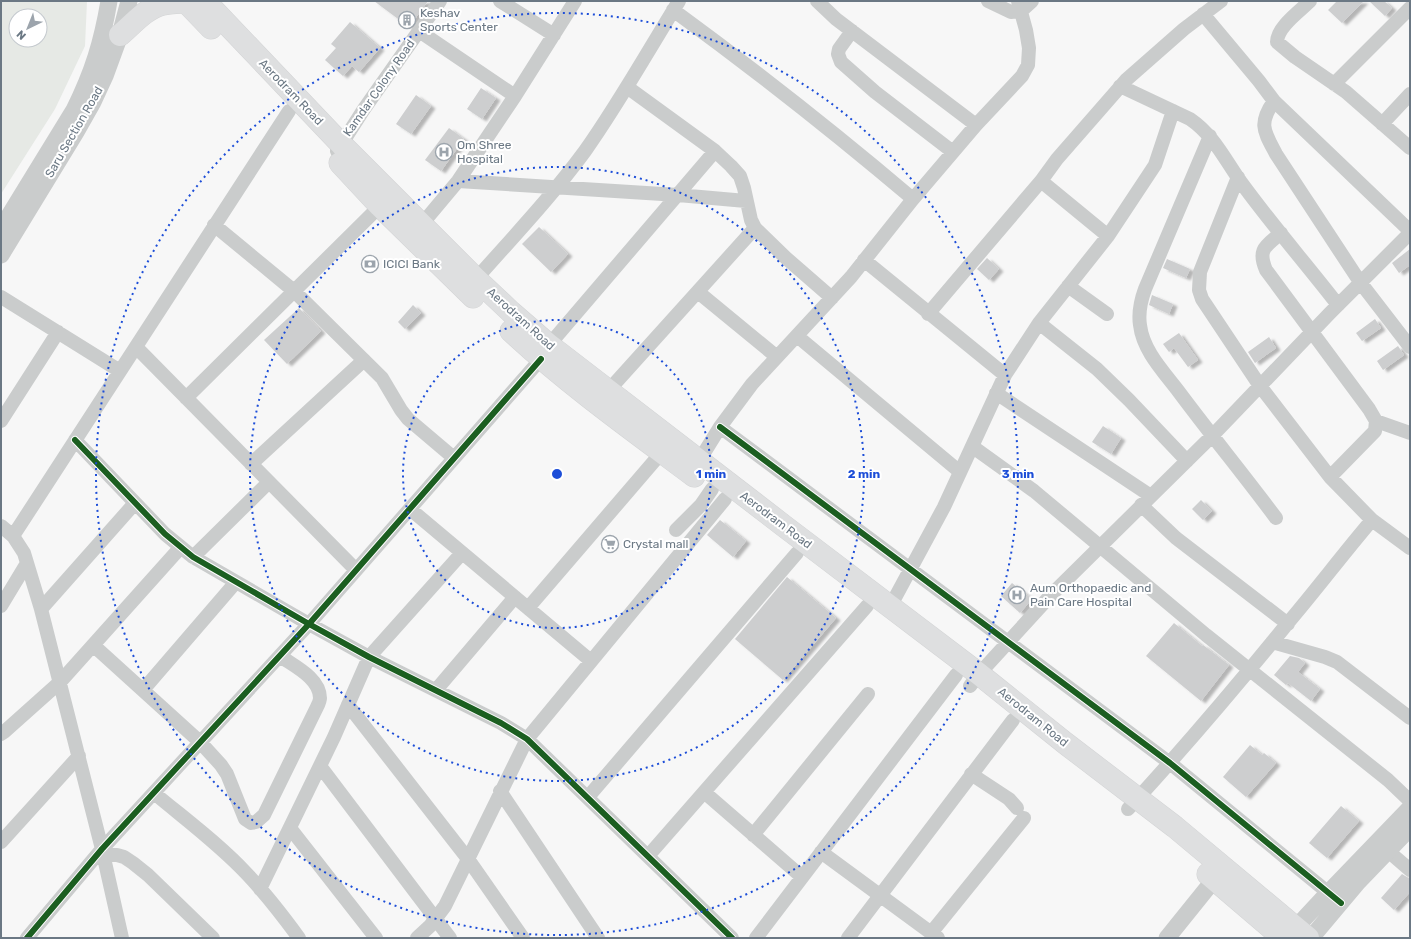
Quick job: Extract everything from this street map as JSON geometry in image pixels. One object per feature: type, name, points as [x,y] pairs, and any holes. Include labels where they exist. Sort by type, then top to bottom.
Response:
[{"type":"main road","points":[[120,35],[145,13],[155,7],[164,4],[192,1]]},
{"type":"main road","name":"Aerodram Road","points":[[192,1],[289,111],[337,150],[422,224],[511,312],[545,352],[608,391],[890,606],[1013,720],[1133,803]]},
{"type":"main road","name":"Aerodram Road","points":[[192,1],[337,150],[380,206],[471,295],[545,352],[662,452],[867,606],[1065,743],[1133,803],[1297,936]]},
{"type":"street","name":"Saru Section Road","points":[[1,229],[74,110],[91,73],[100,45],[109,1]]},
{"type":"street","name":"Saru Section Road","points":[[1,255],[93,102],[105,76],[120,35],[129,1]]},
{"type":"street","name":"Kamdar Colony Road","points":[[337,150],[440,1]]},
{"type":"street","points":[[500,1],[554,35]]},
{"type":"street","points":[[422,224],[458,181],[516,96],[575,1]]},
{"type":"street","points":[[817,1],[836,19],[976,125]]},
{"type":"street","points":[[988,1],[1011,12],[1032,1]]},
{"type":"street","points":[[928,314],[1120,86],[1184,28],[1221,1]]},
{"type":"street","points":[[1310,1],[1282,28],[1277,36],[1277,42],[1295,57],[1346,92],[1410,148]]},
{"type":"street","points":[[1334,84],[1410,8],[1402,1]]},
{"type":"street","points":[[476,279],[556,188],[585,151],[627,87],[676,5],[913,199]]},
{"type":"street","points":[[698,461],[720,427],[752,384],[832,298],[976,125],[1022,76],[1028,65],[1029,48],[1020,6]]},
{"type":"street","points":[[756,938],[821,852],[969,678],[1008,642],[1052,594],[1212,436],[1410,232],[1274,101],[1260,81],[1203,14]]},
{"type":"street","points":[[419,31],[516,96]]},
{"type":"street","points":[[852,31],[839,50],[838,54],[841,62],[875,92],[953,152]]},
{"type":"street","points":[[1120,86],[1195,122],[1210,136],[1238,177],[1338,305]]},
{"type":"street","points":[[627,87],[715,152],[731,166],[740,176],[751,220],[755,228],[786,258],[832,298]]},
{"type":"street","points":[[1382,124],[1410,94]]},
{"type":"street","points":[[1274,101],[1266,112],[1264,122],[1267,136],[1284,168],[1335,242],[1360,282],[1410,347]]},
{"type":"street","points":[[13,536],[289,111]]},
{"type":"street","points":[[890,606],[944,507],[1005,375],[1038,323],[1108,236],[1155,165],[1173,111]]},
{"type":"street","points":[[1210,136],[1145,289],[1139,313],[1140,325],[1144,341],[1157,363],[1276,518]]},
{"type":"street","points":[[27,938],[154,793],[309,624],[410,509],[715,152]]},
{"type":"street","points":[[1238,177],[1200,272],[1198,290],[1202,299],[1260,386],[1330,476],[1372,520],[1409,544]]},
{"type":"street","points":[[1041,180],[1108,236]]},
{"type":"street","points":[[458,181],[678,195],[746,201]]},
{"type":"street","points":[[186,398],[380,206]]},
{"type":"street","points":[[214,225],[294,291],[382,378],[408,420],[454,458]]},
{"type":"street","points":[[608,391],[755,228]]},
{"type":"street","points":[[1281,233],[1263,250],[1262,259],[1266,270],[1313,332],[1369,409],[1376,421],[1375,431],[1330,476]]},
{"type":"street","points":[[864,260],[928,314],[1005,375]]},
{"type":"street","points":[[1068,286],[1107,314]]},
{"type":"street","points":[[698,292],[777,357]]},
{"type":"street","points":[[1,297],[120,371]]},
{"type":"street","points":[[1038,323],[1097,369],[1187,461]]},
{"type":"street","points":[[1,421],[58,332]]},
{"type":"street","points":[[797,336],[960,472]]},
{"type":"street","points":[[136,347],[356,570]]},
{"type":"street","points":[[251,464],[364,360]]},
{"type":"street","points":[[996,393],[1146,500],[1176,538],[1288,624]]},
{"type":"street","points":[[1376,421],[1410,433]]},
{"type":"street","points":[[720,427],[1170,763],[1334,898]]},
{"type":"street","points":[[75,440],[165,534],[193,558],[369,657],[436,690],[527,739],[732,938]]},
{"type":"street","points":[[973,447],[1034,491],[1249,670],[1388,780],[1410,801]]},
{"type":"street","points":[[528,608],[662,452]]},
{"type":"street","points":[[193,558],[269,482]]},
{"type":"street","points":[[676,530],[701,505],[719,494]]},
{"type":"street","points":[[417,938],[430,926],[445,906],[500,791],[527,739],[591,661],[719,494]]},
{"type":"street","points":[[41,609],[135,503]]},
{"type":"street","points":[[410,509],[591,661]]},
{"type":"street","points":[[1133,803],[1170,763],[1288,624],[1372,520]]},
{"type":"street","points":[[1,526],[13,536],[24,552],[41,609],[122,938]]},
{"type":"street","points":[[1,734],[60,682],[180,548]]},
{"type":"street","points":[[260,889],[320,766],[369,657],[462,553]]},
{"type":"street","points":[[588,798],[797,553]]},
{"type":"street","points":[[1,606],[27,563]]},
{"type":"street","points":[[144,690],[236,582]]},
{"type":"street","points":[[436,690],[515,597]]},
{"type":"street","points":[[648,856],[867,606]]},
{"type":"street","points":[[1272,642],[1337,662],[1410,718]]},
{"type":"street","points":[[93,645],[200,742],[221,765],[227,774],[245,819],[251,823],[256,822],[264,815],[317,708],[320,698],[316,685],[308,675],[280,656]]},
{"type":"street","points":[[753,835],[868,694]]},
{"type":"street","points":[[348,705],[468,860],[523,938]]},
{"type":"street","points":[[848,938],[1013,720]]},
{"type":"street","points":[[1,842],[78,756]]},
{"type":"street","points":[[320,766],[450,938]]},
{"type":"street","points":[[821,852],[935,935],[1021,813],[1008,799],[971,774]]},
{"type":"street","points":[[500,791],[598,938]]},
{"type":"street","points":[[704,792],[802,877]]},
{"type":"street","points":[[154,793],[216,845],[246,873],[274,905],[299,938]]},
{"type":"street","points":[[1297,936],[1334,898],[1410,808]]},
{"type":"street","points":[[290,828],[376,938]]},
{"type":"street","points":[[1334,898],[1388,851],[1410,828]]},
{"type":"street","points":[[1388,851],[1410,870]]},
{"type":"street","points":[[102,852],[124,857],[133,863],[148,875],[213,938]]},
{"type":"street","points":[[1167,938],[1219,873]]},
{"type":"shaded area","points":[[1,1],[87,1],[85,46],[55,109],[1,194]]},
{"type":"building","name":"Keshav Sports Center","points":[[374,1],[428,1],[409,27]]},
{"type":"building","points":[[1337,1],[1364,1],[1342,23],[1328,10]]},
{"type":"building","points":[[1369,1],[1384,1],[1392,8],[1385,16]]},
{"type":"building","points":[[350,22],[380,48],[359,72],[352,66],[343,76],[325,60],[336,48],[331,44]]},
{"type":"building","points":[[481,88],[496,98],[482,119],[467,109]]},
{"type":"building","points":[[416,95],[431,106],[411,134],[396,124]]},
{"type":"building","points":[[449,128],[464,139],[441,171],[425,160]]},
{"type":"building","points":[[539,227],[568,254],[551,272],[522,244]]},
{"type":"building","points":[[1410,249],[1410,265],[1399,273],[1392,263]]},
{"type":"building","points":[[987,258],[999,269],[989,280],[977,269]]},
{"type":"building","points":[[1167,259],[1190,269],[1186,278],[1163,268]]},
{"type":"building","points":[[1152,295],[1173,304],[1169,314],[1149,305]]},
{"type":"building","points":[[413,305],[421,313],[405,329],[398,322]]},
{"type":"building","points":[[299,308],[321,331],[287,364],[264,340]]},
{"type":"building","points":[[1375,319],[1381,328],[1362,341],[1356,333]]},
{"type":"building","points":[[1179,333],[1198,360],[1188,367],[1174,348],[1169,352],[1163,344]]},
{"type":"building","points":[[1269,337],[1276,348],[1255,363],[1248,352]]},
{"type":"building","points":[[1398,346],[1404,355],[1383,370],[1377,361]]},
{"type":"building","points":[[1103,426],[1121,438],[1111,454],[1092,442]]},
{"type":"building","points":[[1201,500],[1212,511],[1203,520],[1192,509]]},
{"type":"building","points":[[720,520],[746,541],[733,557],[707,535]]},
{"type":"building","points":[[787,577],[836,618],[783,680],[735,639]]},
{"type":"building","points":[[1012,583],[1032,599],[1020,613],[1001,596]]},
{"type":"building","points":[[1174,623],[1202,646],[1203,645],[1229,665],[1201,701],[1146,656]]},
{"type":"building","points":[[1290,656],[1299,658],[1305,663],[1298,672],[1320,689],[1311,701],[1288,683],[1286,685],[1274,675]]},
{"type":"building","points":[[1250,745],[1262,755],[1264,753],[1276,763],[1246,797],[1223,777]]},
{"type":"building","points":[[1341,806],[1359,821],[1327,858],[1309,843]]},
{"type":"building","points":[[1402,874],[1410,879],[1410,892],[1394,910],[1381,898]]},
{"type":"cycle path","points":[[27,938],[102,849],[309,624],[541,359]]},
{"type":"cycle path","points":[[720,427],[1170,763],[1341,903]]},
{"type":"cycle path","points":[[75,440],[165,534],[193,557],[369,657],[501,723],[527,739],[732,938]]},
{"type":"place","name":"Keshav Sports Center","points":[[407,20]]},
{"type":"place","name":"Om Shree Hospital","points":[[444,152]]},
{"type":"place","name":"ICICI Bank","points":[[370,264]]},
{"type":"place","name":"Crystal mall","points":[[610,544]]},
{"type":"place","name":"Aum Orthopaedic and Pain Care Hospital","points":[[1017,595]]}]
